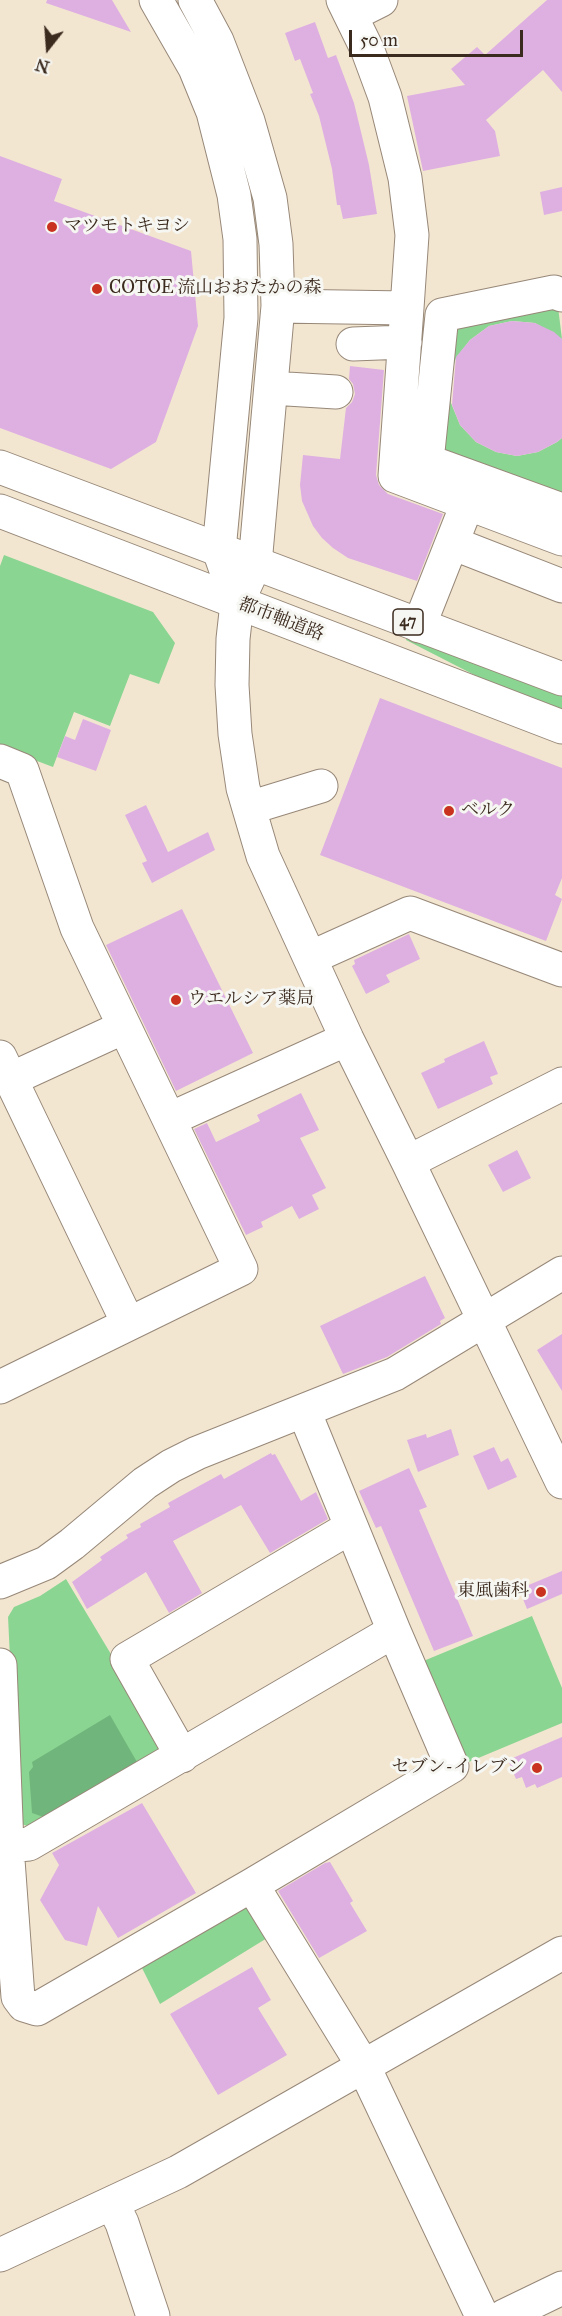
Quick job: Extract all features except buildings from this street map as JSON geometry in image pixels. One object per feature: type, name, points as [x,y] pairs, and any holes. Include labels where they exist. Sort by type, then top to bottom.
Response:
[{"type":"street","points":[[156,0],[195,68],[213,112],[234,195],[240,238],[241,318],[219,550],[237,603]]},
{"type":"street","points":[[195,0],[218,41],[235,82],[257,148],[270,198],[276,244],[278,306],[255,564],[237,603],[232,685],[235,734],[243,788],[263,856],[347,1039],[562,1482]]},
{"type":"street","points":[[381,0],[347,8],[385,98],[405,178],[412,235],[394,476],[562,539]]},
{"type":"street","points":[[562,295],[554,292],[442,315],[427,460],[562,510]]},
{"type":"street","points":[[278,306],[407,308]]},
{"type":"street","points":[[353,344],[405,342]]},
{"type":"street","points":[[271,388],[336,392]]},
{"type":"street","name":"47","points":[[0,467],[562,680]]},
{"type":"street","points":[[419,626],[468,502]]},
{"type":"street","name":"都市軸道路","points":[[0,511],[562,727]]},
{"type":"street","points":[[452,543],[562,585]]},
{"type":"street","points":[[0,761],[22,770],[77,928],[241,1269],[0,1387]]},
{"type":"street","points":[[249,808],[308,792],[321,786]]},
{"type":"street","points":[[310,958],[411,912],[562,970]]},
{"type":"street","points":[[124,1027],[5,1068],[128,1323]]},
{"type":"street","points":[[170,1119],[347,1039]]},
{"type":"street","points":[[408,1162],[562,1084]]},
{"type":"street","points":[[0,1582],[45,1563],[72,1544],[145,1483],[171,1466],[197,1453],[395,1374],[562,1273]]},
{"type":"street","points":[[0,1665],[8,1846],[18,1997],[24,2005],[37,2009],[452,1766],[304,1411]]},
{"type":"street","points":[[182,1756],[127,1659],[351,1527]]},
{"type":"street","points":[[8,1846],[29,1844],[394,1631]]},
{"type":"street","points":[[252,1885],[364,2067],[482,2316]]},
{"type":"street","points":[[0,2256],[178,2172],[562,1953]]},
{"type":"street","points":[[112,2203],[122,2223],[153,2316]]},
{"type":"street","points":[[504,2316],[562,2288]]},
{"type":"green space","points":[[557,299],[562,339],[535,323],[512,321],[489,326],[470,340],[456,358],[449,380],[451,403],[460,425],[476,442],[496,452],[517,456],[538,452],[562,438],[562,504],[442,461],[445,331]]},
{"type":"green space","points":[[4,555],[153,612],[175,643],[159,684],[130,674],[110,726],[74,712],[53,767],[0,747],[0,566]]},
{"type":"green space","points":[[407,637],[562,695],[562,711],[496,686],[406,640]]},
{"type":"green space","points":[[66,1579],[166,1746],[37,1829],[18,1823],[8,1617],[14,1607],[40,1596]]},
{"type":"green space","points":[[532,1616],[562,1688],[562,1723],[464,1764],[421,1662]]},
{"type":"green space","points":[[110,1715],[141,1769],[52,1820],[32,1813],[29,1772],[33,1767],[32,1762]]},
{"type":"green space","points":[[244,1903],[272,1935],[160,2004],[140,1964]]},
{"type":"place","name":"マツモトキヨシ","points":[[52,227]]},
{"type":"place","name":"COTOE 流山おおたかの森","points":[[97,289]]},
{"type":"place","name":"ベルク","points":[[449,811]]},
{"type":"place","name":"ウエルシア薬局","points":[[176,1000]]},
{"type":"place","name":"東風歯科","points":[[541,1592]]},
{"type":"place","name":"セブン-イレブン","points":[[537,1768]]}]
